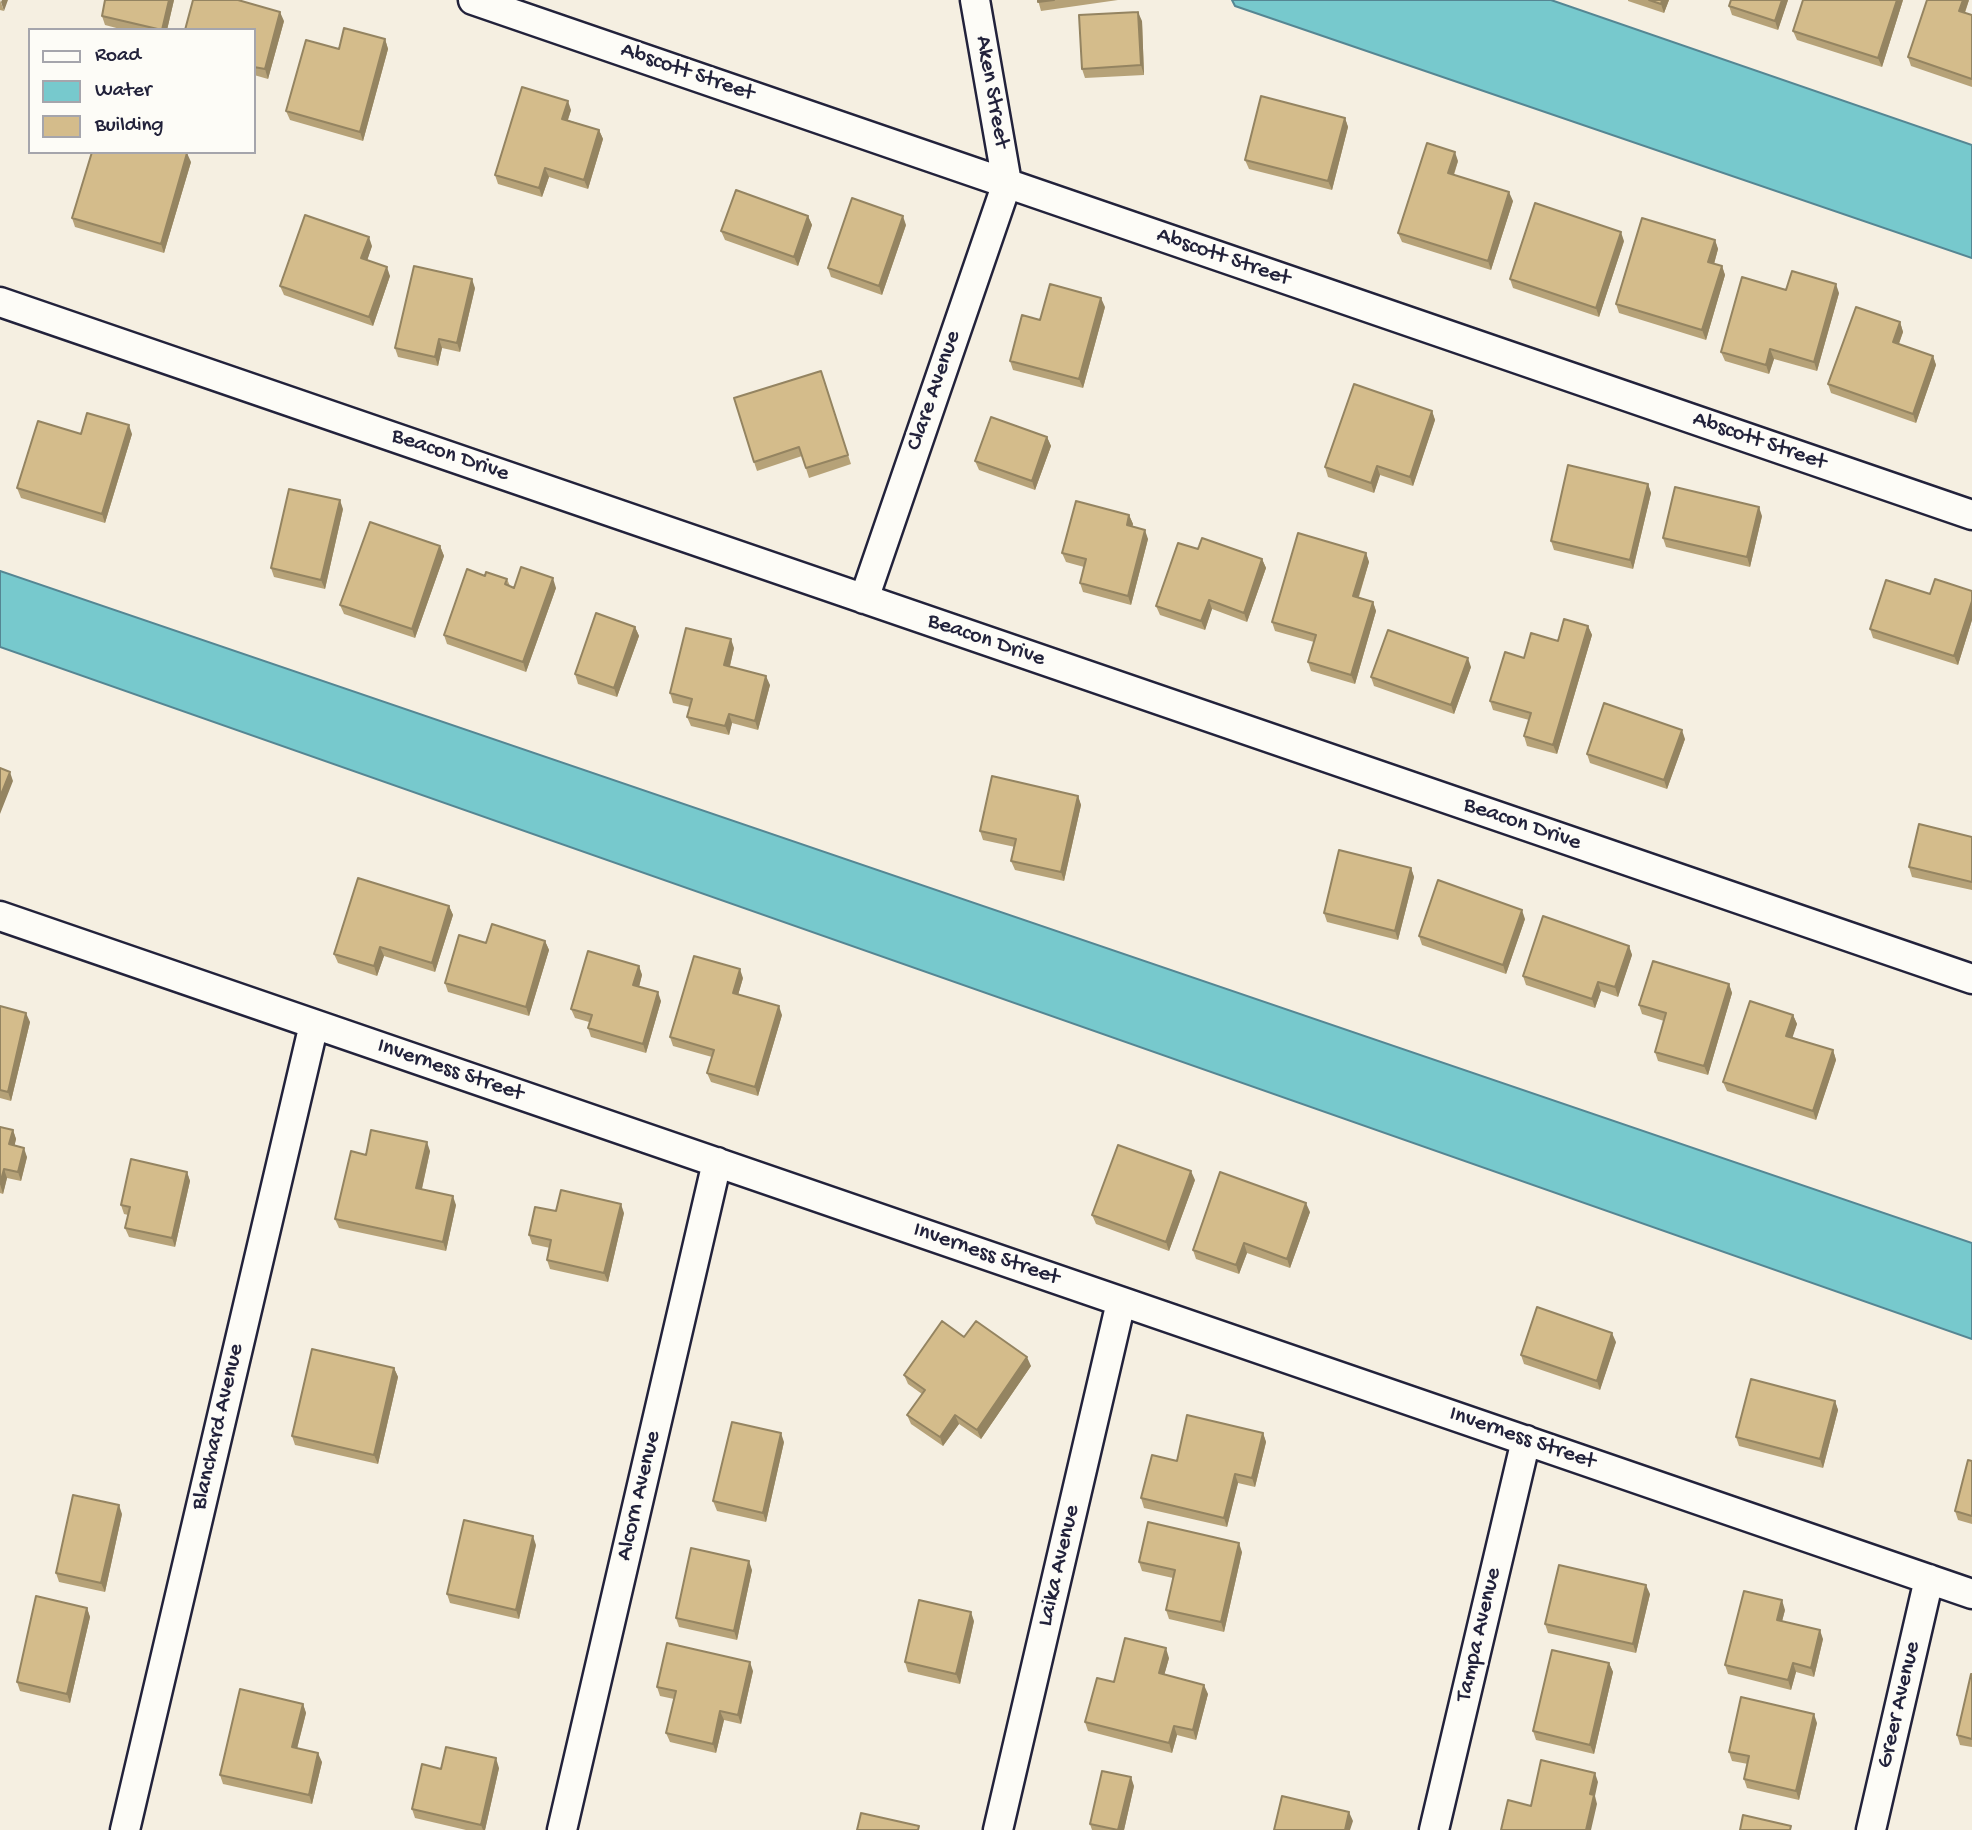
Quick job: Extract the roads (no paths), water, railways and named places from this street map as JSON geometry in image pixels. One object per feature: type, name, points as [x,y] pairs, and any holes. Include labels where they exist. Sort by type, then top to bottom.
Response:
[{"type":"street","name":"Abscott Street","points":[[473,0],[1972,515]]},
{"type":"street","name":"Aken Street","points":[[975,0],[1007,183]]},
{"type":"street","name":"Clare Avenue","points":[[864,598],[1007,183]]},
{"type":"street","name":"Beacon Drive","points":[[0,302],[1972,979]]},
{"type":"street","name":"Inverness Street","points":[[0,916],[1972,1594]]},
{"type":"street","name":"Blanchard Avenue","points":[[125,1830],[313,1024]]},
{"type":"street","name":"Alcorn Avenue","points":[[562,1830],[717,1162]]},
{"type":"street","name":"Laika Avenue","points":[[998,1830],[1121,1301]]},
{"type":"street","name":"Tampa Avenue","points":[[1434,1830],[1525,1440]]},
{"type":"street","name":"Greer Avenue","points":[[1871,1830],[1929,1579]]},
{"type":"water","points":[[1232,0],[1551,0],[1972,145],[1972,258],[1235,6]]},
{"type":"water","points":[[0,571],[1972,1243],[1972,1339],[0,647]]}]
